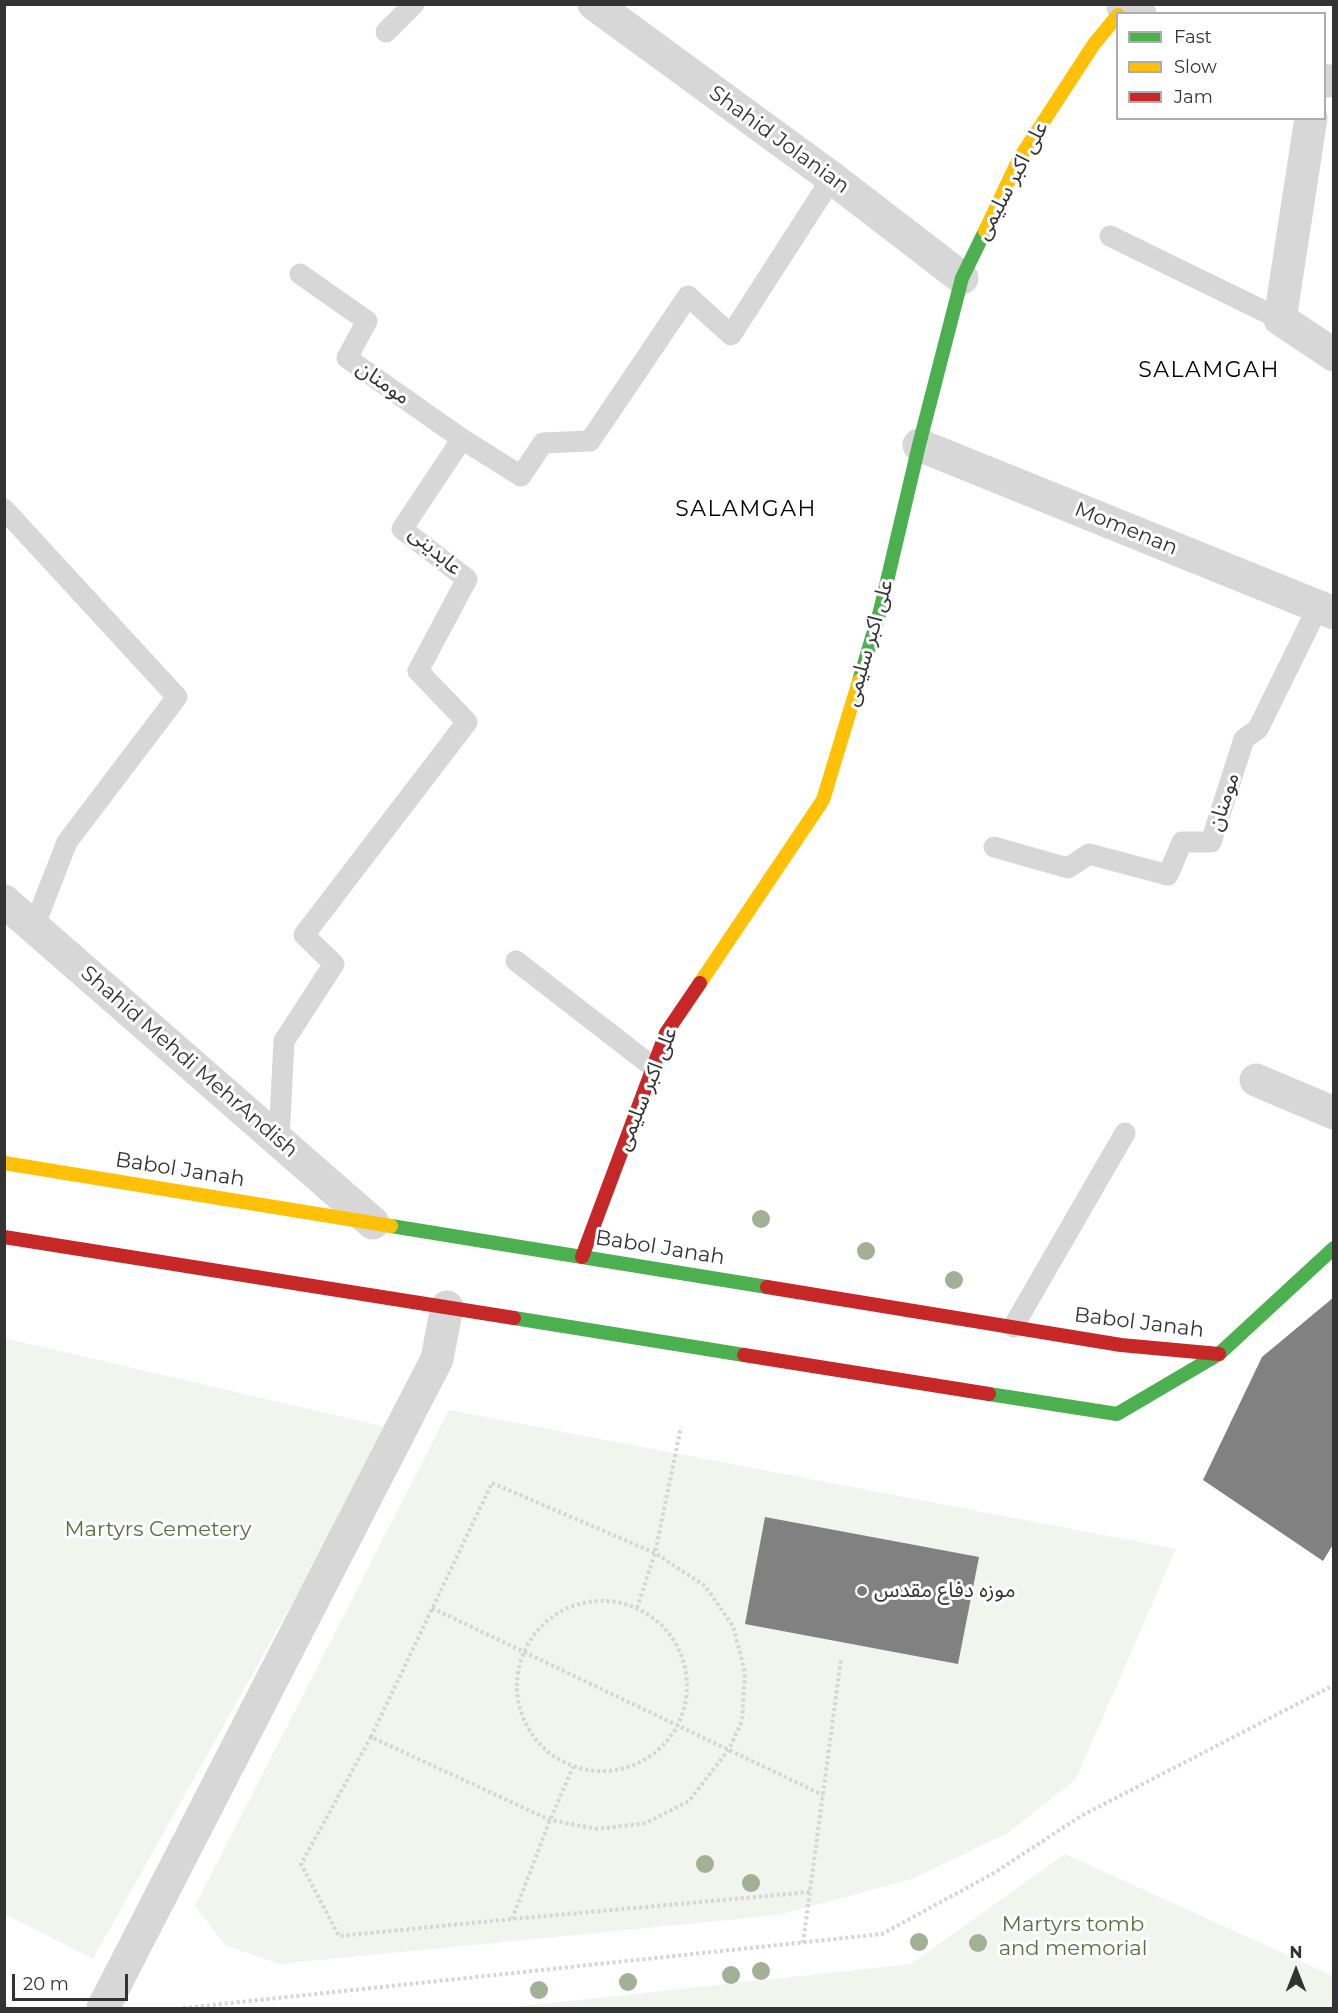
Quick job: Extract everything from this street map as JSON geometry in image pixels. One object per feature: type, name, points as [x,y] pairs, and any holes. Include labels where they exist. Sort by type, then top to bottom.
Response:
[{"type":"street","name":"Shahid Jolanian","points":[[594,4],[832,178],[962,278]]},
{"type":"street","name":"علی اکبر سلیمی","points":[[582,1257],[666,1032],[823,800],[880,611],[919,445],[962,278],[1020,159],[1094,44],[1116,21]]},
{"type":"street","points":[[1311,120],[1280,319],[1334,356]]},
{"type":"street","name":"Momenan","points":[[919,445],[1326,610]]},
{"type":"street","name":"Shahid Mehdi MehrAndish","points":[[4,901],[373,1223]]},
{"type":"street","points":[[1256,1080],[1334,1113]]},
{"type":"street","name":"Babol Janah","points":[[4,1163],[1121,1345],[1219,1354]]},
{"type":"street","name":"Babol Janah","points":[[4,1237],[1117,1414],[1219,1354]]},
{"type":"street","points":[[1219,1354],[1334,1248]]},
{"type":"street","points":[[103,2008],[437,1359],[447,1307]]},
{"type":"lane","points":[[386,32],[414,4]]},
{"type":"lane","points":[[462,439],[520,476],[543,443],[590,441],[688,296],[732,335],[832,178]]},
{"type":"lane","points":[[1110,236],[1280,319]]},
{"type":"lane","name":"مومنان","points":[[300,274],[368,321],[347,358],[462,439]]},
{"type":"lane","name":"عابدینی","points":[[279,1140],[284,1041],[334,964],[304,935],[467,722],[418,671],[467,579],[402,529],[462,439]]},
{"type":"lane","points":[[4,510],[177,697],[67,842],[34,927]]},
{"type":"lane","name":"مومنان","points":[[994,847],[1068,868],[1089,854],[1168,875],[1182,842],[1211,842],[1244,739],[1258,729],[1326,610]]},
{"type":"lane","points":[[516,961],[653,1067]]},
{"type":"lane","points":[[1013,1327],[1125,1133]]},
{"type":"path","points":[[637,1608],[656,1553],[681,1427]]},
{"type":"path","points":[[371,1737],[550,1820],[598,1829],[646,1823],[689,1800],[729,1749],[742,1721],[746,1672],[732,1626],[705,1586],[656,1553],[492,1483],[371,1737],[301,1864],[339,1936],[810,1892]]},
{"type":"path","points":[[593,1601],[616,1601],[637,1608],[660,1623],[666,1630],[677,1645],[687,1671],[687,1698],[679,1725],[665,1745],[645,1760],[622,1770],[597,1772],[573,1767],[552,1756],[534,1740],[523,1721],[516,1698],[516,1675],[523,1652],[534,1633],[550,1617],[571,1606],[593,1601]]},
{"type":"path","points":[[432,1608],[823,1795]]},
{"type":"path","points":[[803,1943],[841,1659]]},
{"type":"path","points":[[183,2008],[882,1934],[994,1873],[1081,1816],[1334,1685]]},
{"type":"path","points":[[512,1919],[573,1767]]},
{"type":"green space","name":"Martyrs Cemetery","points":[[4,1338],[390,1428],[93,1959],[5,1914]]},
{"type":"green space","points":[[449,1410],[1176,1549],[1076,1779],[1008,1833],[912,1879],[779,1915],[279,1964],[225,1945],[195,1906]]},
{"type":"green space","name":"Martyrs tomb and memorial","points":[[1065,1854],[1333,1976],[1333,2008],[514,2007],[911,1964]]},
{"type":"building","points":[[1334,1297],[1334,1370],[1332,1373],[1334,1379],[1334,1543],[1323,1561],[1203,1480],[1262,1357]]},
{"type":"building","name":"موزه دفاع مقدس","points":[[765,1517],[979,1557],[958,1664],[745,1624]]},
{"type":"traffic: fast","points":[[859,681],[880,611],[919,445],[962,278],[985,231]]},
{"type":"traffic: fast","points":[[391,1226],[767,1287]]},
{"type":"traffic: fast","points":[[989,1394],[1117,1414],[1219,1354],[1334,1248]]},
{"type":"traffic: fast","points":[[514,1318],[744,1355]]},
{"type":"traffic: slow","points":[[985,231],[1019,159],[1094,44],[1116,17]]},
{"type":"traffic: slow","points":[[700,983],[823,800],[859,681]]},
{"type":"traffic: slow","points":[[4,1163],[391,1226]]},
{"type":"traffic: jam","points":[[582,1257],[666,1033],[700,983]]},
{"type":"traffic: jam","points":[[4,1237],[514,1318]]},
{"type":"traffic: jam","points":[[767,1287],[1121,1345],[1219,1354]]},
{"type":"traffic: jam","points":[[744,1355],[989,1394]]},
{"type":"place","name":"موزه دفاع مقدس","points":[[862,1591]]},
{"type":"district","name":"SALAMGAH","points":[[1209,371]]},
{"type":"district","name":"SALAMGAH","points":[[746,510]]}]
